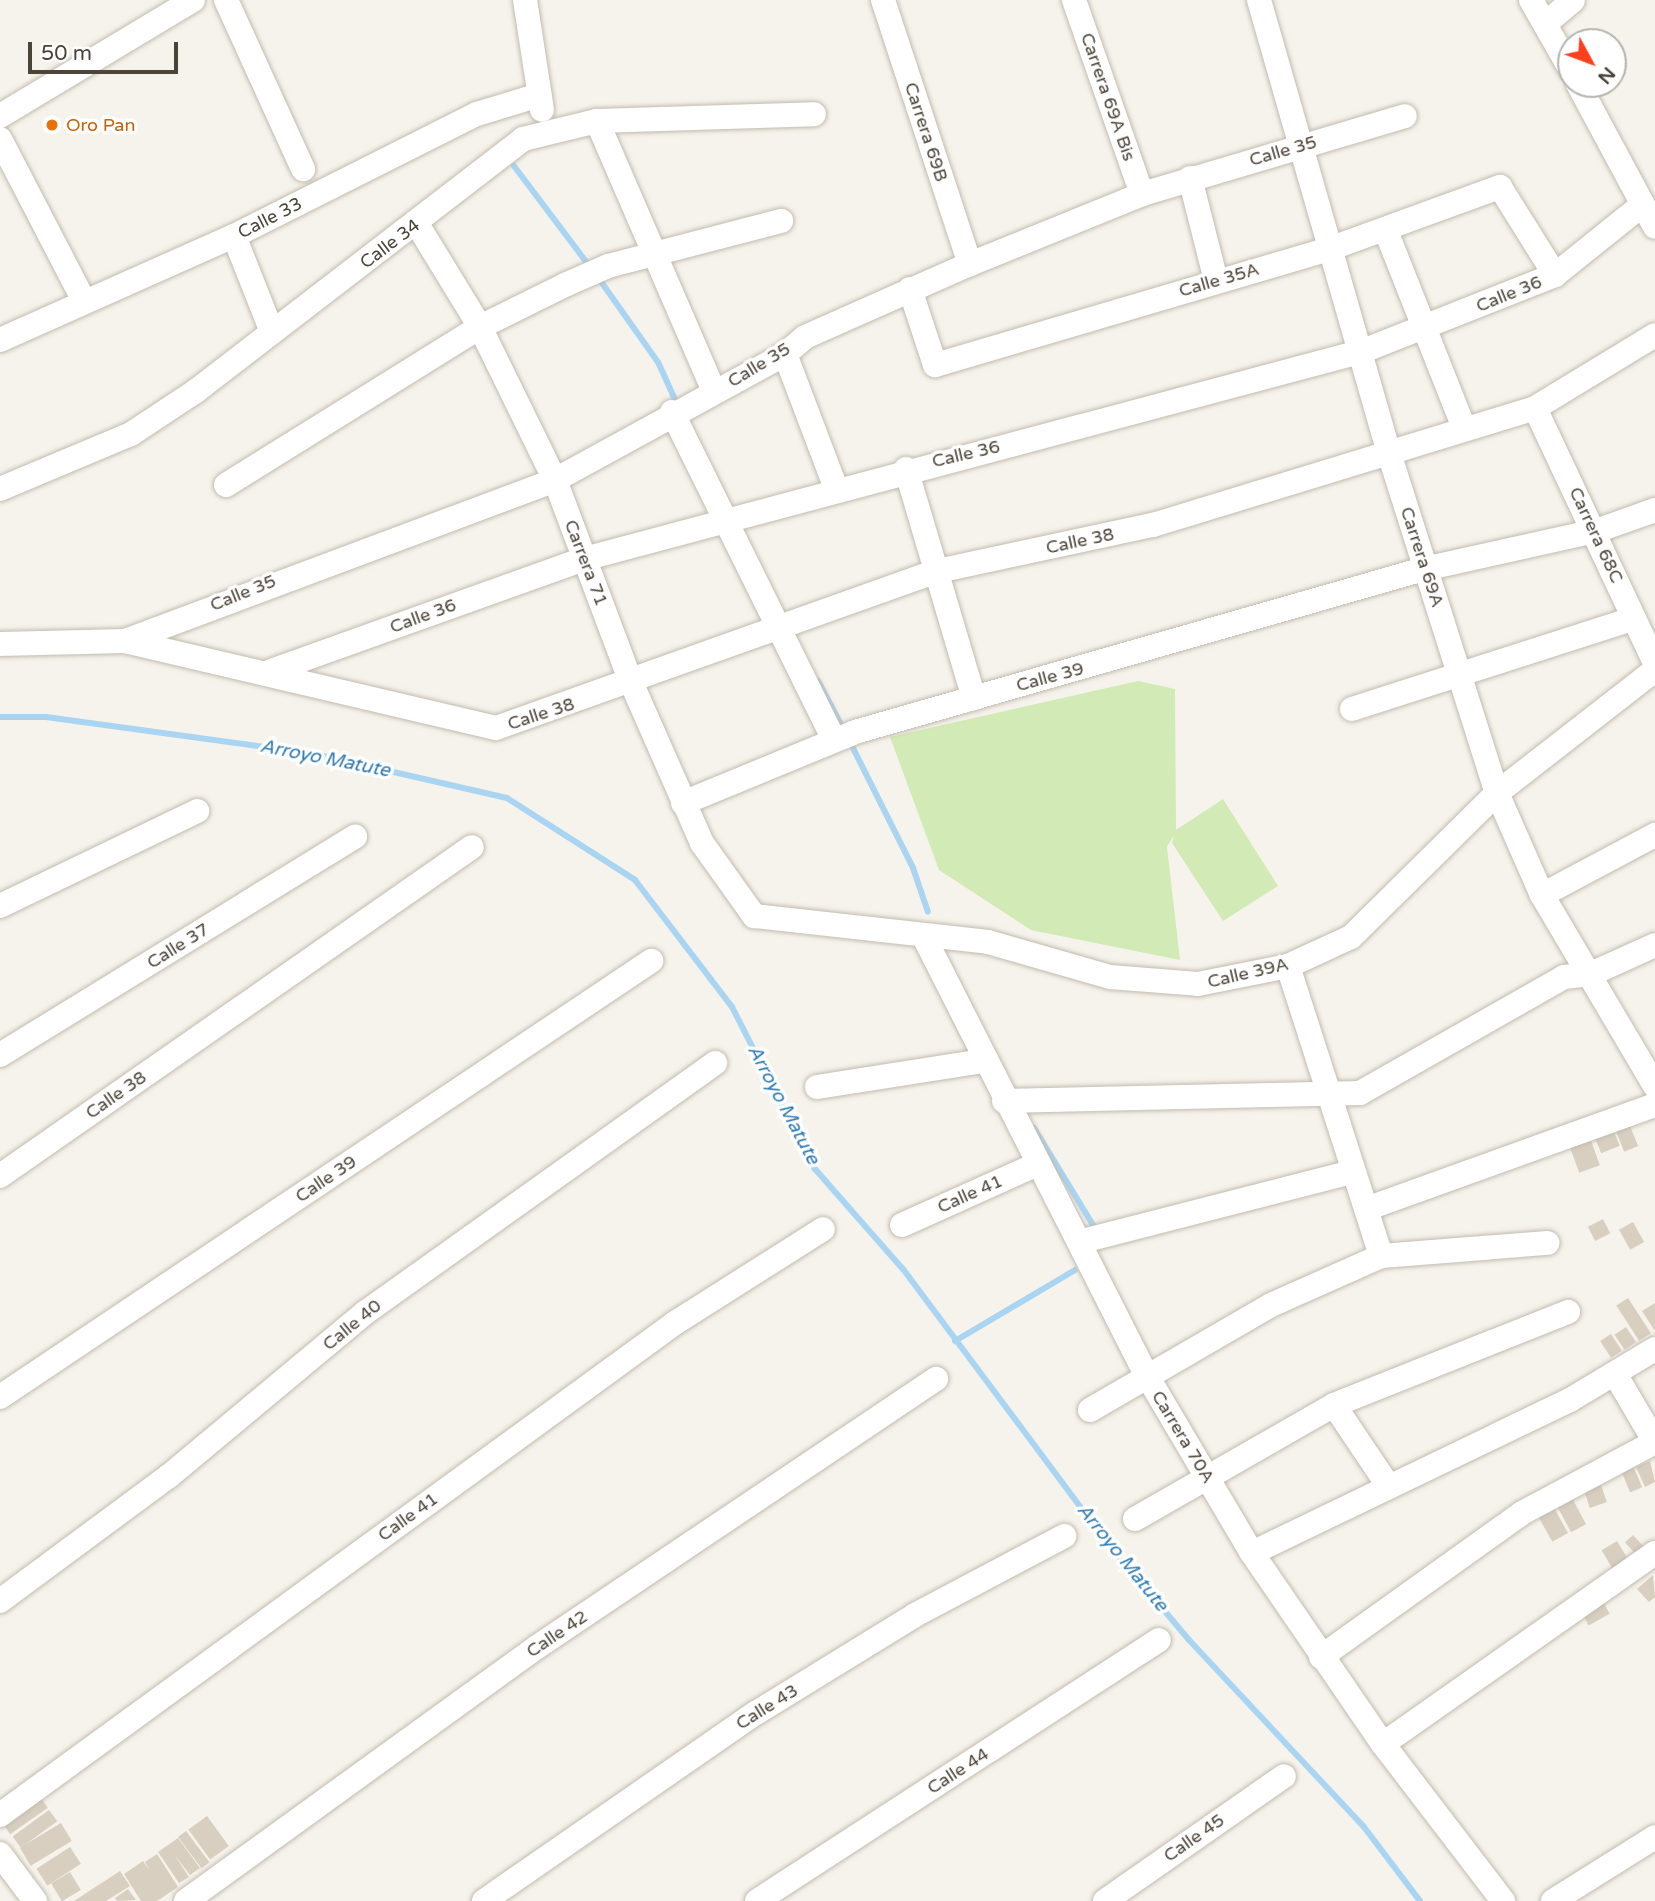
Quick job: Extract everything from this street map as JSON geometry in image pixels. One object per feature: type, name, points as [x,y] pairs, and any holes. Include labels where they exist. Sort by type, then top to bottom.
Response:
[{"type":"street","points":[[0,116],[193,0]]},
{"type":"street","points":[[226,0],[303,169]]},
{"type":"street","points":[[525,0],[546,130]]},
{"type":"street","name":"Carrera 69B","points":[[883,0],[970,264]]},
{"type":"street","name":"Carrera 69A Bis","points":[[1074,0],[1142,194]]},
{"type":"street","name":"Carrera 69A","points":[[1259,0],[1363,351],[1389,453],[1497,793],[1542,895],[1655,1086]]},
{"type":"street","points":[[1531,0],[1557,44]]},
{"type":"street","points":[[1546,23],[1573,0]]},
{"type":"street","name":"Calle 33","points":[[0,340],[234,236],[477,114],[539,95]]},
{"type":"street","points":[[1585,98],[1655,228]]},
{"type":"street","name":"Calle 34","points":[[0,489],[131,434],[417,223],[499,157],[546,130],[597,121],[814,114]]},
{"type":"street","name":"Calle 35","points":[[125,641],[555,480],[679,409],[785,354],[805,337],[970,264],[1142,194],[1405,116]]},
{"type":"street","points":[[597,121],[650,254],[714,391]]},
{"type":"street","points":[[0,139],[84,301]]},
{"type":"street","points":[[1190,178],[1216,281]]},
{"type":"street","name":"Calle 35A","points":[[910,289],[935,365],[1386,231],[1500,187],[1555,275]]},
{"type":"street","name":"Calle 36","points":[[271,671],[584,559],[906,469],[1223,393],[1363,351],[1423,323],[1485,306],[1555,275],[1642,205]]},
{"type":"street","points":[[226,485],[480,327],[598,270],[781,221]]},
{"type":"street","name":"Carrera 71","points":[[417,223],[480,327],[555,480],[631,682],[683,803],[743,909]]},
{"type":"street","points":[[1386,231],[1464,428]]},
{"type":"street","points":[[234,236],[272,332]]},
{"type":"street","name":"Calle 38","points":[[271,671],[496,728],[933,572],[1153,525],[1535,408],[1655,335]]},
{"type":"street","points":[[785,354],[836,488]]},
{"type":"street","name":"Carrera 68C","points":[[1535,408],[1655,663]]},
{"type":"street","points":[[679,409],[843,737]]},
{"type":"street","points":[[906,469],[933,572],[974,698]]},
{"type":"street","name":"Calle 39","points":[[683,803],[843,737],[1424,569],[1595,531],[1655,510]]},
{"type":"street","points":[[1352,709],[1459,671],[1633,619]]},
{"type":"street","points":[[0,644],[125,641],[271,671]]},
{"type":"street","name":"Calle 39A","points":[[743,909],[771,922],[988,942],[1110,977],[1198,984],[1288,966],[1351,937],[1497,793],[1655,670]]},
{"type":"street","points":[[0,906],[197,811]]},
{"type":"street","points":[[1542,895],[1655,835]]},
{"type":"street","name":"Calle 37","points":[[0,1055],[355,837]]},
{"type":"street","name":"Calle 38","points":[[0,1176],[472,847]]},
{"type":"street","name":"Carrera 70A","points":[[924,937],[1004,1101],[1083,1241],[1146,1374],[1252,1553],[1383,1744],[1503,1901]]},
{"type":"street","points":[[1004,1101],[1360,1093],[1392,1080],[1564,977],[1591,974],[1655,944]]},
{"type":"street","name":"Calle 39","points":[[0,1397],[651,961]]},
{"type":"street","points":[[1288,966],[1381,1256]]},
{"type":"street","points":[[817,1087],[983,1060]]},
{"type":"street","name":"Calle 40","points":[[0,1601],[169,1476],[366,1312],[715,1063]]},
{"type":"street","points":[[1366,1209],[1655,1105]]},
{"type":"street","name":"Calle 41","points":[[902,1225],[1038,1164]]},
{"type":"street","points":[[1083,1241],[1352,1172]]},
{"type":"street","name":"Calle 41","points":[[0,1815],[675,1323],[823,1229]]},
{"type":"street","points":[[1090,1410],[1146,1374],[1271,1305],[1381,1256],[1547,1243]]},
{"type":"street","points":[[1135,1519],[1334,1405],[1568,1312]]},
{"type":"street","points":[[1252,1553],[1387,1484],[1615,1374],[1655,1349]]},
{"type":"street","points":[[1321,1657],[1522,1513],[1655,1442],[1615,1374]]},
{"type":"street","name":"Calle 42","points":[[186,1901],[537,1647],[936,1380]]},
{"type":"street","points":[[1334,1405],[1387,1484]]},
{"type":"street","name":"Calle 43","points":[[484,1901],[756,1713],[915,1615],[1063,1536]]},
{"type":"street","points":[[1383,1744],[1655,1553]]},
{"type":"street","name":"Calle 44","points":[[757,1901],[1159,1640]]},
{"type":"street","name":"Calle 45","points":[[1105,1901],[1284,1776]]},
{"type":"street","points":[[1553,1901],[1655,1838]]},
{"type":"street","points":[[0,1854],[35,1901]]},
{"type":"green space","points":[[1138,681],[1175,689],[1176,830],[1223,799],[1278,886],[1223,921],[1172,843],[1174,835],[1167,847],[1180,960],[1031,930],[939,870],[890,737]]},
{"type":"building","points":[[1628,1121],[1638,1146],[1624,1152],[1614,1127]]},
{"type":"building","points":[[1613,1129],[1620,1146],[1601,1153],[1594,1136]]},
{"type":"building","points":[[1590,1138],[1600,1165],[1579,1173],[1569,1146]]},
{"type":"building","points":[[1603,1219],[1610,1233],[1595,1241],[1588,1227]]},
{"type":"building","points":[[1633,1222],[1644,1242],[1630,1250],[1619,1230]]},
{"type":"building","points":[[1628,1298],[1651,1333],[1639,1341],[1616,1306]]},
{"type":"building","points":[[1655,1303],[1655,1331],[1642,1311]]},
{"type":"building","points":[[1626,1327],[1636,1342],[1624,1350],[1614,1335]]},
{"type":"building","points":[[1611,1334],[1622,1351],[1611,1358],[1600,1341]]},
{"type":"building","points":[[1650,1461],[1655,1482],[1645,1487],[1636,1467]]},
{"type":"building","points":[[1634,1468],[1642,1487],[1630,1492],[1622,1473]]},
{"type":"building","points":[[1601,1485],[1607,1502],[1590,1508],[1584,1491]]},
{"type":"building","points":[[1571,1496],[1586,1524],[1571,1532],[1556,1504]]},
{"type":"building","points":[[1553,1506],[1568,1533],[1552,1542],[1537,1515]]},
{"type":"building","points":[[1633,1535],[1646,1549],[1638,1556],[1625,1543]]},
{"type":"building","points":[[1617,1541],[1628,1559],[1612,1568],[1602,1550]]},
{"type":"building","points":[[1653,1575],[1655,1597],[1649,1602],[1637,1589]]},
{"type":"building","points":[[1601,1598],[1610,1614],[1589,1625],[1580,1610]]},
{"type":"building","points":[[41,1798],[48,1808],[10,1834],[3,1824]]},
{"type":"building","points":[[49,1810],[57,1821],[21,1848],[13,1836]]},
{"type":"building","points":[[207,1816],[229,1846],[210,1859],[188,1830]]},
{"type":"building","points":[[61,1823],[72,1841],[31,1866],[20,1848]]},
{"type":"building","points":[[186,1831],[209,1862],[201,1868],[178,1837]]},
{"type":"building","points":[[178,1838],[200,1868],[190,1875],[174,1854],[189,1877],[179,1883],[158,1852]]},
{"type":"building","points":[[70,1847],[81,1864],[47,1886],[36,1869]]},
{"type":"building","points":[[157,1854],[178,1887],[157,1901],[141,1901],[124,1874],[143,1861],[150,1871],[145,1862]]},
{"type":"building","points":[[120,1871],[130,1886],[106,1901],[74,1901]]},
{"type":"building","points":[[70,1872],[81,1890],[62,1901],[51,1883]]},
{"type":"building","points":[[128,1889],[136,1900],[117,1901],[115,1898]]},
{"type":"waterway","points":[[514,166],[591,268]]},
{"type":"waterway","points":[[597,276],[658,362],[678,406]]},
{"type":"waterway","points":[[818,681],[844,730]]},
{"type":"waterway","name":"Arroyo Matute","points":[[0,717],[46,717],[315,754],[507,798],[635,880],[732,1007],[815,1169],[903,1269],[1104,1539],[1189,1640],[1364,1827],[1420,1901]]},
{"type":"waterway","points":[[849,740],[913,868],[928,912]]},
{"type":"waterway","points":[[1034,1128],[1093,1225]]},
{"type":"waterway","points":[[955,1341],[1075,1270]]},
{"type":"place","name":"Oro Pan","points":[[52,125]]}]
